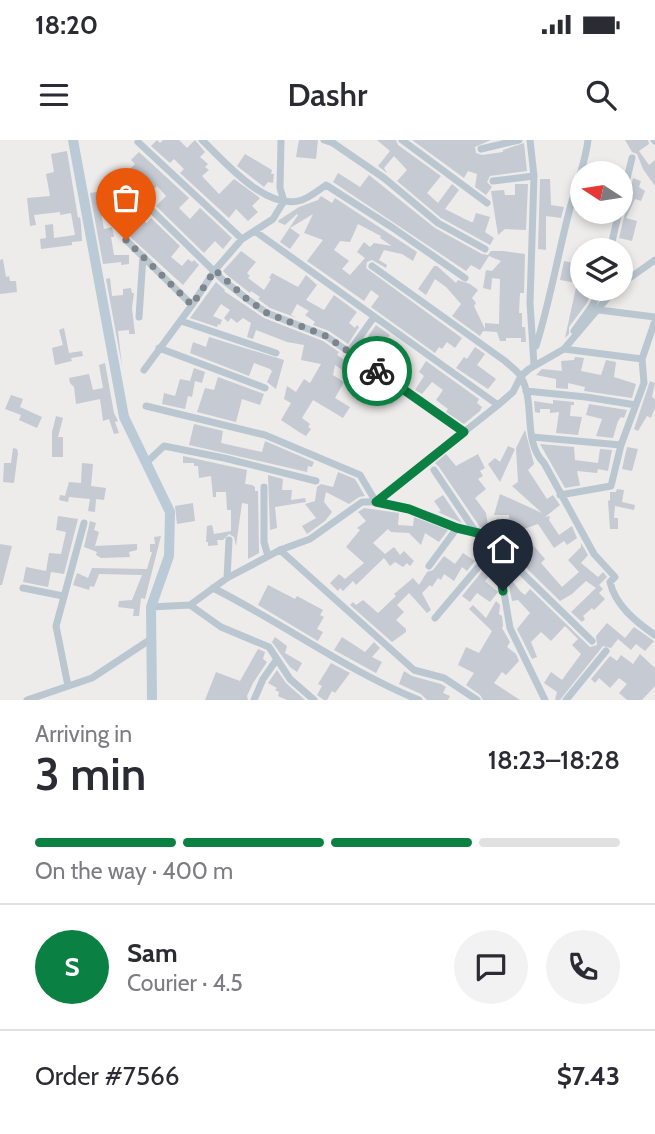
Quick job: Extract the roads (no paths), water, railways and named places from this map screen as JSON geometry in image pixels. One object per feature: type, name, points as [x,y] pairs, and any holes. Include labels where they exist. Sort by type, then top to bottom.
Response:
[{"type":"street","points":[[73,140],[124,417],[170,512],[169,556],[151,607],[152,700]]},
{"type":"street","points":[[202,140],[234,171],[268,197],[284,201],[302,200],[326,185],[465,278]]},
{"type":"street","points":[[144,370],[215,270],[243,239],[273,219],[284,201],[280,188],[281,140]]},
{"type":"street","points":[[324,140],[333,143],[384,178],[438,223],[485,249]]},
{"type":"street","points":[[402,140],[487,203]]},
{"type":"street","points":[[481,149],[519,140]]},
{"type":"street","points":[[530,140],[534,176],[530,303],[534,362]]},
{"type":"street","points":[[535,349],[588,140]]},
{"type":"street","points":[[138,142],[243,239]]},
{"type":"street","points":[[493,181],[534,176]]},
{"type":"street","points":[[130,189],[247,299],[267,313],[326,336],[464,432]]},
{"type":"street","points":[[256,232],[498,405]]},
{"type":"street","points":[[126,240],[192,305]]},
{"type":"street","points":[[139,317],[143,256]]},
{"type":"street","points":[[633,276],[655,260]]},
{"type":"street","points":[[372,266],[505,361],[521,376],[538,457],[544,463],[594,554],[615,577],[610,582],[617,599],[625,610],[655,635]]},
{"type":"street","points":[[376,502],[513,392],[521,376],[534,362],[568,339],[593,301]]},
{"type":"street","points":[[534,362],[564,349],[605,301]]},
{"type":"street","points":[[560,495],[611,486],[621,445],[644,383],[642,359],[655,319],[599,310]]},
{"type":"street","points":[[349,352],[374,317]]},
{"type":"street","points":[[181,321],[276,353]]},
{"type":"street","points":[[159,348],[265,388]]},
{"type":"street","points":[[564,349],[642,359]]},
{"type":"street","points":[[526,391],[636,405]]},
{"type":"street","points":[[146,406],[265,435],[289,445],[360,475],[376,502]]},
{"type":"street","points":[[532,437],[621,445]]},
{"type":"street","points":[[146,463],[164,446],[316,481]]},
{"type":"street","points":[[434,470],[475,531]]},
{"type":"street","points":[[264,488],[264,542],[268,556]]},
{"type":"street","points":[[151,607],[190,605],[226,578],[280,550],[310,539],[362,502],[376,502],[427,515],[457,528],[475,531],[496,546],[510,628],[545,700]]},
{"type":"street","points":[[68,686],[56,626],[84,523]]},
{"type":"street","points":[[429,566],[457,528]]},
{"type":"street","points":[[226,578],[229,540]]},
{"type":"street","points":[[435,618],[496,546]]},
{"type":"street","points":[[280,550],[414,670],[444,678],[477,700]]},
{"type":"street","points":[[500,562],[517,568],[592,641]]},
{"type":"street","points":[[23,588],[63,596]]},
{"type":"street","points":[[213,588],[251,607],[388,687],[419,700]]},
{"type":"street","points":[[190,605],[221,627],[269,647],[290,679],[314,700]]},
{"type":"street","points":[[27,700],[92,678],[151,639]]},
{"type":"street","points":[[566,700],[606,651]]},
{"type":"street","points":[[254,700],[263,679],[277,659]]}]
